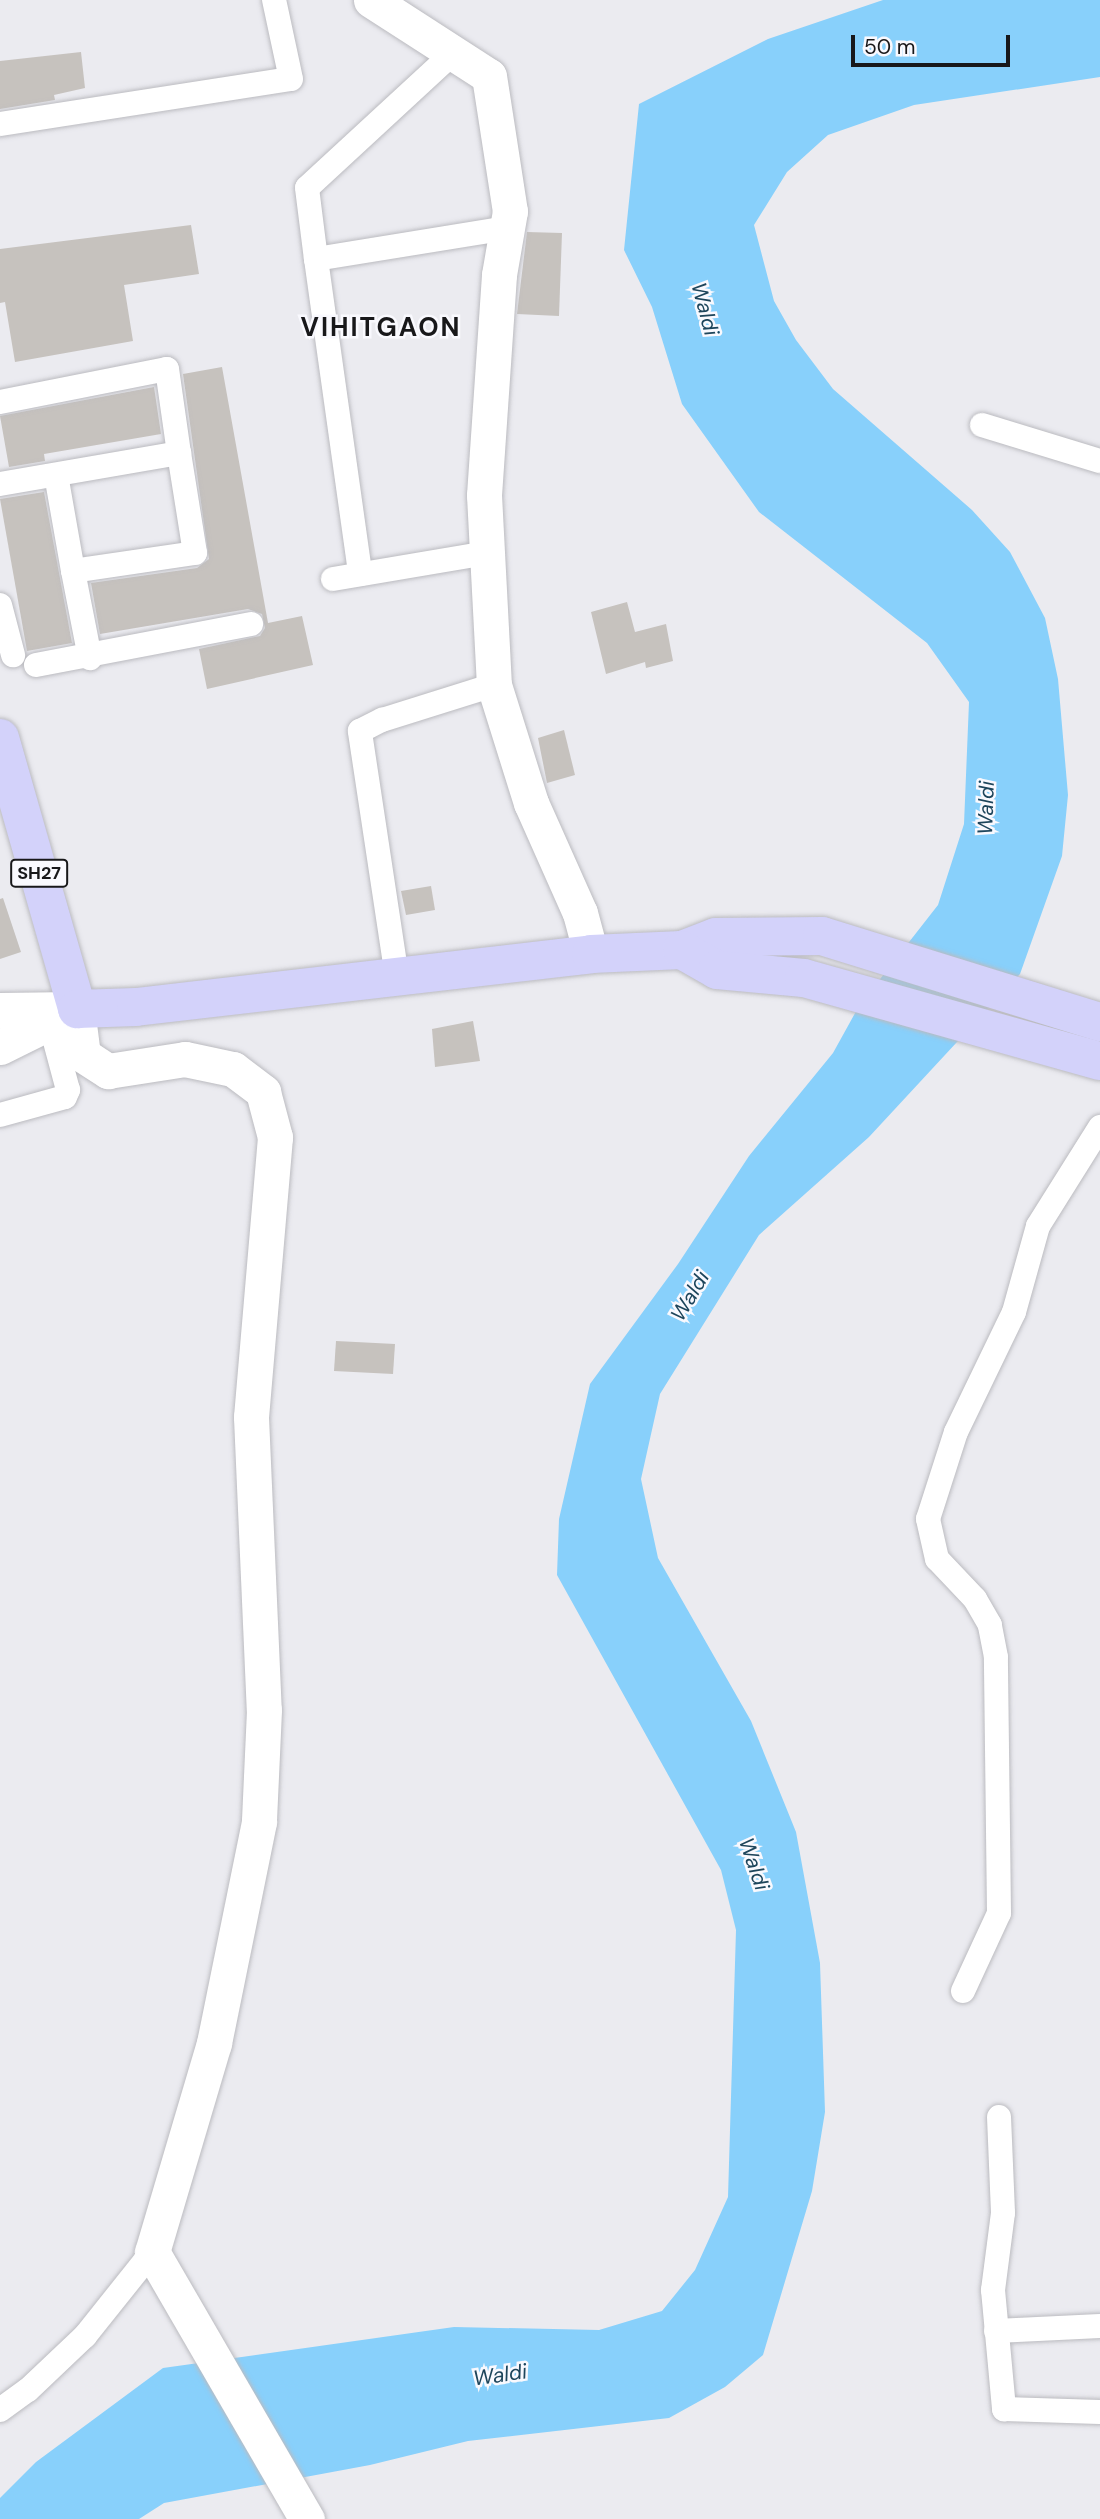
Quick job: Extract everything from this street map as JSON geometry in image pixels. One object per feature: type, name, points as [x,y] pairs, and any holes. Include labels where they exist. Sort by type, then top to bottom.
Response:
[{"type":"main road","name":"SH27","points":[[0,738],[63,1016]]},
{"type":"main road","points":[[63,1016],[591,954],[682,950],[716,937],[822,936],[1100,1022]]},
{"type":"main road","points":[[682,950],[717,970],[804,978],[1100,1060]]},
{"type":"street","points":[[0,124],[291,79],[274,0]]},
{"type":"street","points":[[371,0],[489,76],[507,177],[507,228],[499,275],[484,495],[494,685],[531,803],[580,913],[591,954]]},
{"type":"street","points":[[360,574],[307,188],[452,54]]},
{"type":"street","points":[[316,258],[507,228]]},
{"type":"street","points":[[0,402],[167,369],[195,553],[73,571]]},
{"type":"street","points":[[982,425],[1100,461]]},
{"type":"street","points":[[0,484],[179,453]]},
{"type":"street","points":[[56,475],[90,657]]},
{"type":"street","points":[[334,579],[487,553]]},
{"type":"street","points":[[0,606],[13,655]]},
{"type":"street","points":[[36,665],[90,657],[251,624]]},
{"type":"street","points":[[397,976],[360,731],[382,720],[494,685]]},
{"type":"street","points":[[0,1010],[63,1016]]},
{"type":"street","points":[[0,1047],[63,1016]]},
{"type":"street","points":[[0,1115],[65,1097],[68,1090],[63,1016]]},
{"type":"street","points":[[0,2410],[28,2390],[85,2336],[152,2252],[214,2042],[259,1822],[264,1710],[251,1418],[275,1137],[263,1093],[233,1069],[185,1059],[108,1071],[83,1055],[63,1016]]},
{"type":"street","points":[[963,1991],[999,1913],[996,1657],[990,1625],[975,1599],[937,1559],[928,1519],[956,1432],[1014,1312],[1038,1226],[1100,1127]]},
{"type":"street","points":[[999,2117],[1003,2213],[993,2290],[1004,2409],[1100,2412]]},
{"type":"street","points":[[152,2252],[307,2519]]},
{"type":"street","points":[[996,2331],[1100,2326]]},
{"type":"water","name":"Waldi","points":[[883,0],[1100,0],[1100,77],[914,105],[828,135],[787,172],[754,225],[774,301],[796,340],[833,389],[972,510],[1010,552],[1045,618],[1058,679],[1068,795],[1062,856],[1020,974],[869,1137],[759,1235],[660,1394],[641,1479],[658,1558],[751,1721],[796,1832],[820,1963],[825,2112],[812,2191],[763,2355],[725,2387],[669,2418],[468,2441],[370,2465],[164,2503],[139,2519],[0,2519],[0,2498],[36,2462],[163,2368],[454,2327],[599,2330],[662,2311],[695,2270],[728,2197],[736,1930],[721,1870],[557,1575],[559,1519],[590,1384],[678,1264],[749,1156],[833,1053],[859,1006],[938,905],[964,824],[969,702],[927,643],[759,512],[682,404],[652,307],[624,250],[639,104],[768,39]]},
{"type":"building","points":[[81,52],[85,88],[54,95],[55,100],[0,109],[0,61]]},
{"type":"building","points":[[191,225],[199,274],[124,285],[133,341],[15,362],[5,302],[0,303],[0,249]]},
{"type":"building","points":[[527,232],[562,233],[559,316],[517,314]]},
{"type":"building","points":[[222,367],[268,623],[302,616],[313,665],[207,689],[199,649],[260,636],[265,628],[262,614],[248,609],[100,634],[91,583],[197,568],[209,559],[183,374]]},
{"type":"building","points":[[154,387],[161,434],[44,454],[45,461],[9,467],[0,416]]},
{"type":"building","points":[[44,492],[72,643],[27,651],[0,499]]},
{"type":"building","points":[[627,602],[635,632],[666,624],[673,661],[646,668],[645,662],[606,674],[591,612]]},
{"type":"building","points":[[564,730],[575,775],[547,783],[538,738]]},
{"type":"building","points":[[431,886],[435,910],[406,915],[401,891]]},
{"type":"building","points":[[3,898],[21,952],[0,959],[0,899]]},
{"type":"building","points":[[473,1021],[480,1061],[435,1067],[432,1029]]},
{"type":"building","points":[[336,1341],[395,1344],[393,1374],[334,1371]]},
{"type":"district","name":"VIHITGAON","points":[[381,328]]}]
